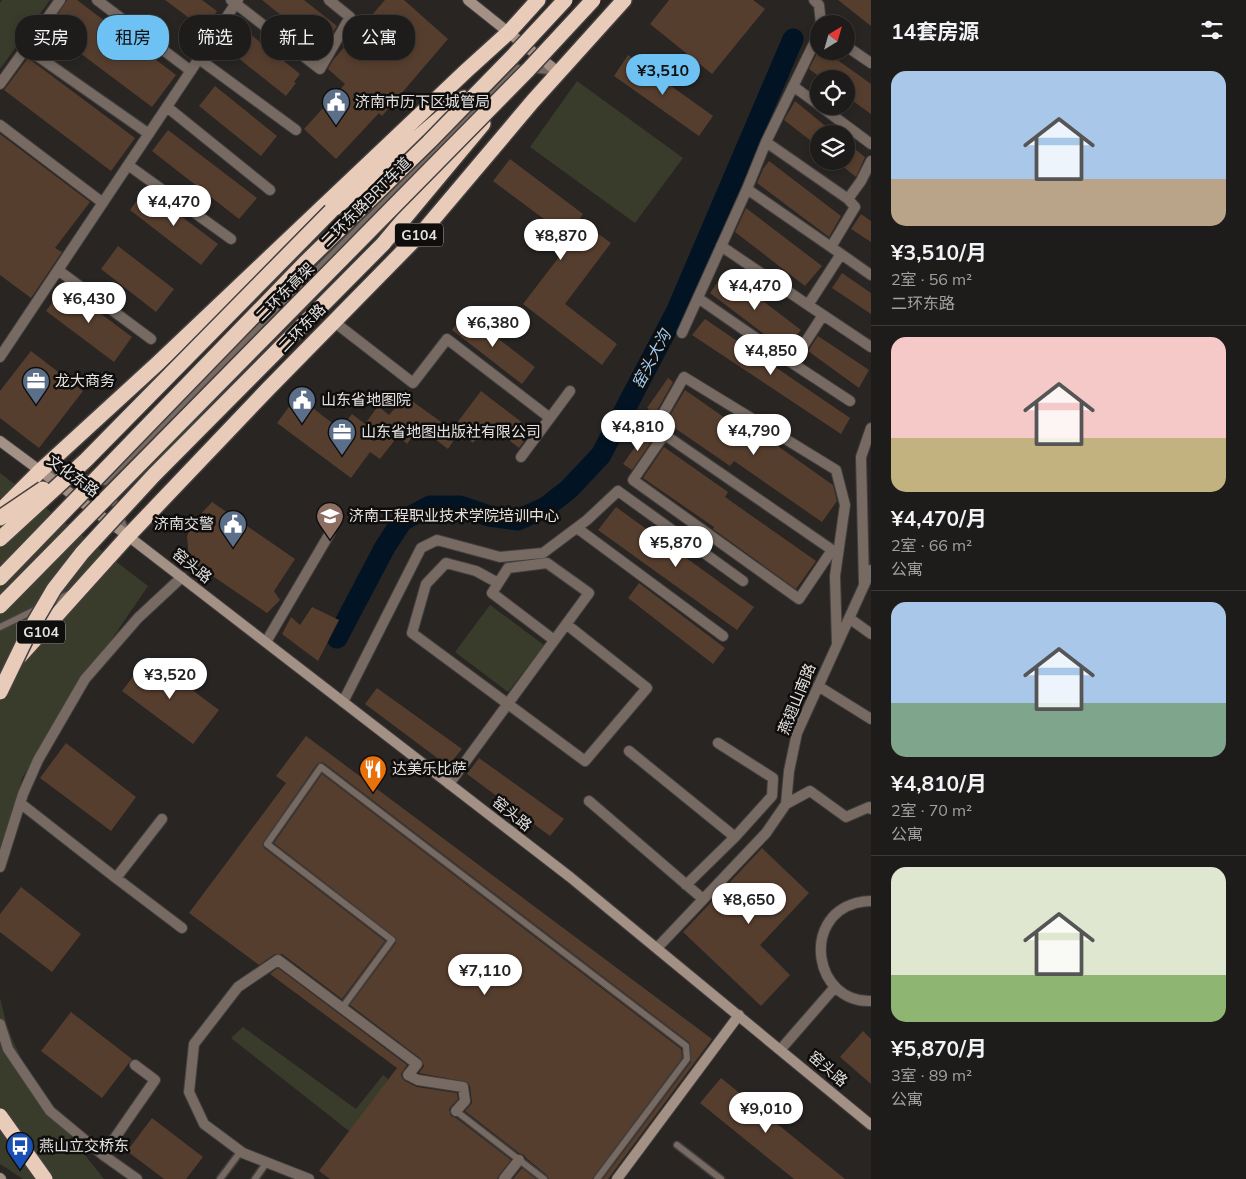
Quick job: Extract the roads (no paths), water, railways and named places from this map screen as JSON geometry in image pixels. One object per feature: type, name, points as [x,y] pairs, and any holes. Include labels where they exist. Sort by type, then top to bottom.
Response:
[{"type":"highway","points":[[0,512],[40,471],[158,363],[466,71],[510,36],[538,0]]},
{"type":"highway","name":"二环东高架","points":[[0,606],[518,61],[565,0]]},
{"type":"highway","name":"二环东高架","points":[[0,578],[306,262],[429,142],[518,61],[593,0]]},
{"type":"highway","name":"二环东路","points":[[0,677],[128,536],[333,321],[425,229],[558,72],[624,0]]},
{"type":"highway","points":[[0,539],[86,460],[331,211],[518,61]]},
{"type":"highway","points":[[0,692],[30,630],[54,590],[82,553],[154,475],[383,244],[518,61]]},
{"type":"highway","points":[[0,518],[86,460]]},
{"type":"highway","points":[[0,1116],[45,1179]]},
{"type":"main road","points":[[468,0],[510,36],[558,72]]},
{"type":"main road","name":"文化东路","points":[[0,440],[128,536]]},
{"type":"main road","name":"窑头路","points":[[128,536],[567,874],[871,1124]]},
{"type":"main road","points":[[617,1179],[739,1015]]},
{"type":"street","points":[[49,15],[60,0]]},
{"type":"street","points":[[97,0],[191,71]]},
{"type":"street","points":[[226,15],[235,1],[320,69],[350,16],[330,0]]},
{"type":"street","points":[[814,0],[819,5],[820,15]]},
{"type":"street","points":[[682,333],[747,189],[766,142],[810,51]]},
{"type":"street","points":[[855,52],[871,63]]},
{"type":"street","points":[[0,84],[17,60]]},
{"type":"street","points":[[43,60],[148,134]]},
{"type":"street","points":[[0,357],[198,60]]},
{"type":"street","points":[[200,60],[296,130]]},
{"type":"street","points":[[793,86],[810,99]]},
{"type":"street","points":[[167,107],[270,190]]},
{"type":"street","points":[[832,115],[871,144]]},
{"type":"street","points":[[0,125],[103,202]]},
{"type":"street","points":[[766,142],[848,199],[855,207],[831,247]]},
{"type":"street","points":[[848,199],[861,181],[871,161]]},
{"type":"street","points":[[128,165],[231,239]]},
{"type":"street","points":[[747,189],[871,275]]},
{"type":"street","points":[[721,246],[871,347]]},
{"type":"street","points":[[808,305],[841,254]]},
{"type":"street","points":[[58,270],[151,339]]},
{"type":"street","points":[[698,298],[792,363],[850,400]]},
{"type":"street","points":[[792,363],[823,315]]},
{"type":"street","points":[[333,321],[413,383],[447,339],[550,418]]},
{"type":"street","points":[[835,552],[655,428],[684,377],[836,470],[845,505],[835,552],[837,644]]},
{"type":"street","points":[[521,457],[570,391]]},
{"type":"street","points":[[864,584],[862,457],[871,428]]},
{"type":"street","points":[[664,434],[633,480],[799,599],[835,552]]},
{"type":"street","points":[[343,702],[421,548],[437,540],[500,557],[543,553],[577,528],[618,491],[743,582]]},
{"type":"street","points":[[577,528],[723,636]]},
{"type":"street","points":[[266,642],[330,533]]},
{"type":"street","points":[[498,583],[476,572],[446,563],[426,584],[412,633],[585,761],[647,688],[566,624]]},
{"type":"street","points":[[449,784],[589,593],[547,563],[508,568],[492,593],[554,640]]},
{"type":"street","name":"燕翅山南路","points":[[657,948],[766,833],[786,804],[789,771],[797,733],[871,570]]},
{"type":"street","points":[[0,867],[20,803],[38,760],[84,679],[138,618],[182,577]]},
{"type":"street","points":[[849,618],[871,634]]},
{"type":"street","points":[[818,686],[871,719]]},
{"type":"street","points":[[686,885],[735,837],[772,796],[773,778],[718,743]]},
{"type":"street","points":[[629,751],[735,837]]},
{"type":"street","points":[[786,804],[810,791],[846,817],[869,807],[871,809]]},
{"type":"street","points":[[589,802],[703,900]]},
{"type":"street","points":[[20,803],[182,928]]},
{"type":"street","points":[[116,878],[162,819]]},
{"type":"street","points":[[871,901],[855,903],[840,911],[828,924],[821,939],[820,957],[825,973],[835,987],[848,997],[871,1001]]},
{"type":"street","points":[[309,1179],[240,1151],[204,1124],[189,1092],[194,1044],[238,987],[278,960],[417,1064],[408,1075],[418,1080],[463,1087],[465,1100],[456,1111]]},
{"type":"street","points":[[780,1050],[835,987]]},
{"type":"street","points":[[0,1024],[8,1049],[50,1111],[137,1179]]},
{"type":"street","points":[[104,1154],[155,1080],[135,1065]]},
{"type":"street","points":[[504,1179],[519,1160]]},
{"type":"lane","points":[[518,61],[558,72]]},
{"type":"lane","name":"二环东路BRT车道","points":[[105,482],[518,61]]},
{"type":"lane","points":[[40,471],[105,482],[128,536]]},
{"type":"lane","points":[[0,627],[82,588]]},
{"type":"lane","points":[[342,1008],[392,940],[267,844],[321,767],[686,1046],[687,1059],[597,1179]]},
{"type":"lane","points":[[456,1111],[544,1179]]},
{"type":"lane","points":[[678,1144],[721,1179]]},
{"type":"lane","points":[[220,1179],[240,1151]]},
{"type":"lane","points":[[255,1179],[267,1162]]},
{"type":"waterway","name":"窑头大沟","points":[[337,638],[385,547],[402,521],[430,506],[460,506],[489,516],[518,520],[546,507],[569,489],[601,455],[677,310],[793,39]]},
{"type":"place","name":"济南市历下区城管局","points":[[336,126]]},
{"type":"place","name":"龙大商务","points":[[36,405]]},
{"type":"place","name":"山东省地图院","points":[[302,424]]},
{"type":"place","name":"山东省地图出版社有限公司","points":[[342,456]]},
{"type":"place","name":"济南工程职业技术学院培训中心","points":[[330,540]]},
{"type":"place","name":"济南交警","points":[[233,548]]},
{"type":"place","name":"达美乐比萨","points":[[373,793]]},
{"type":"place","name":"燕山立交桥东","points":[[20,1170]]}]
